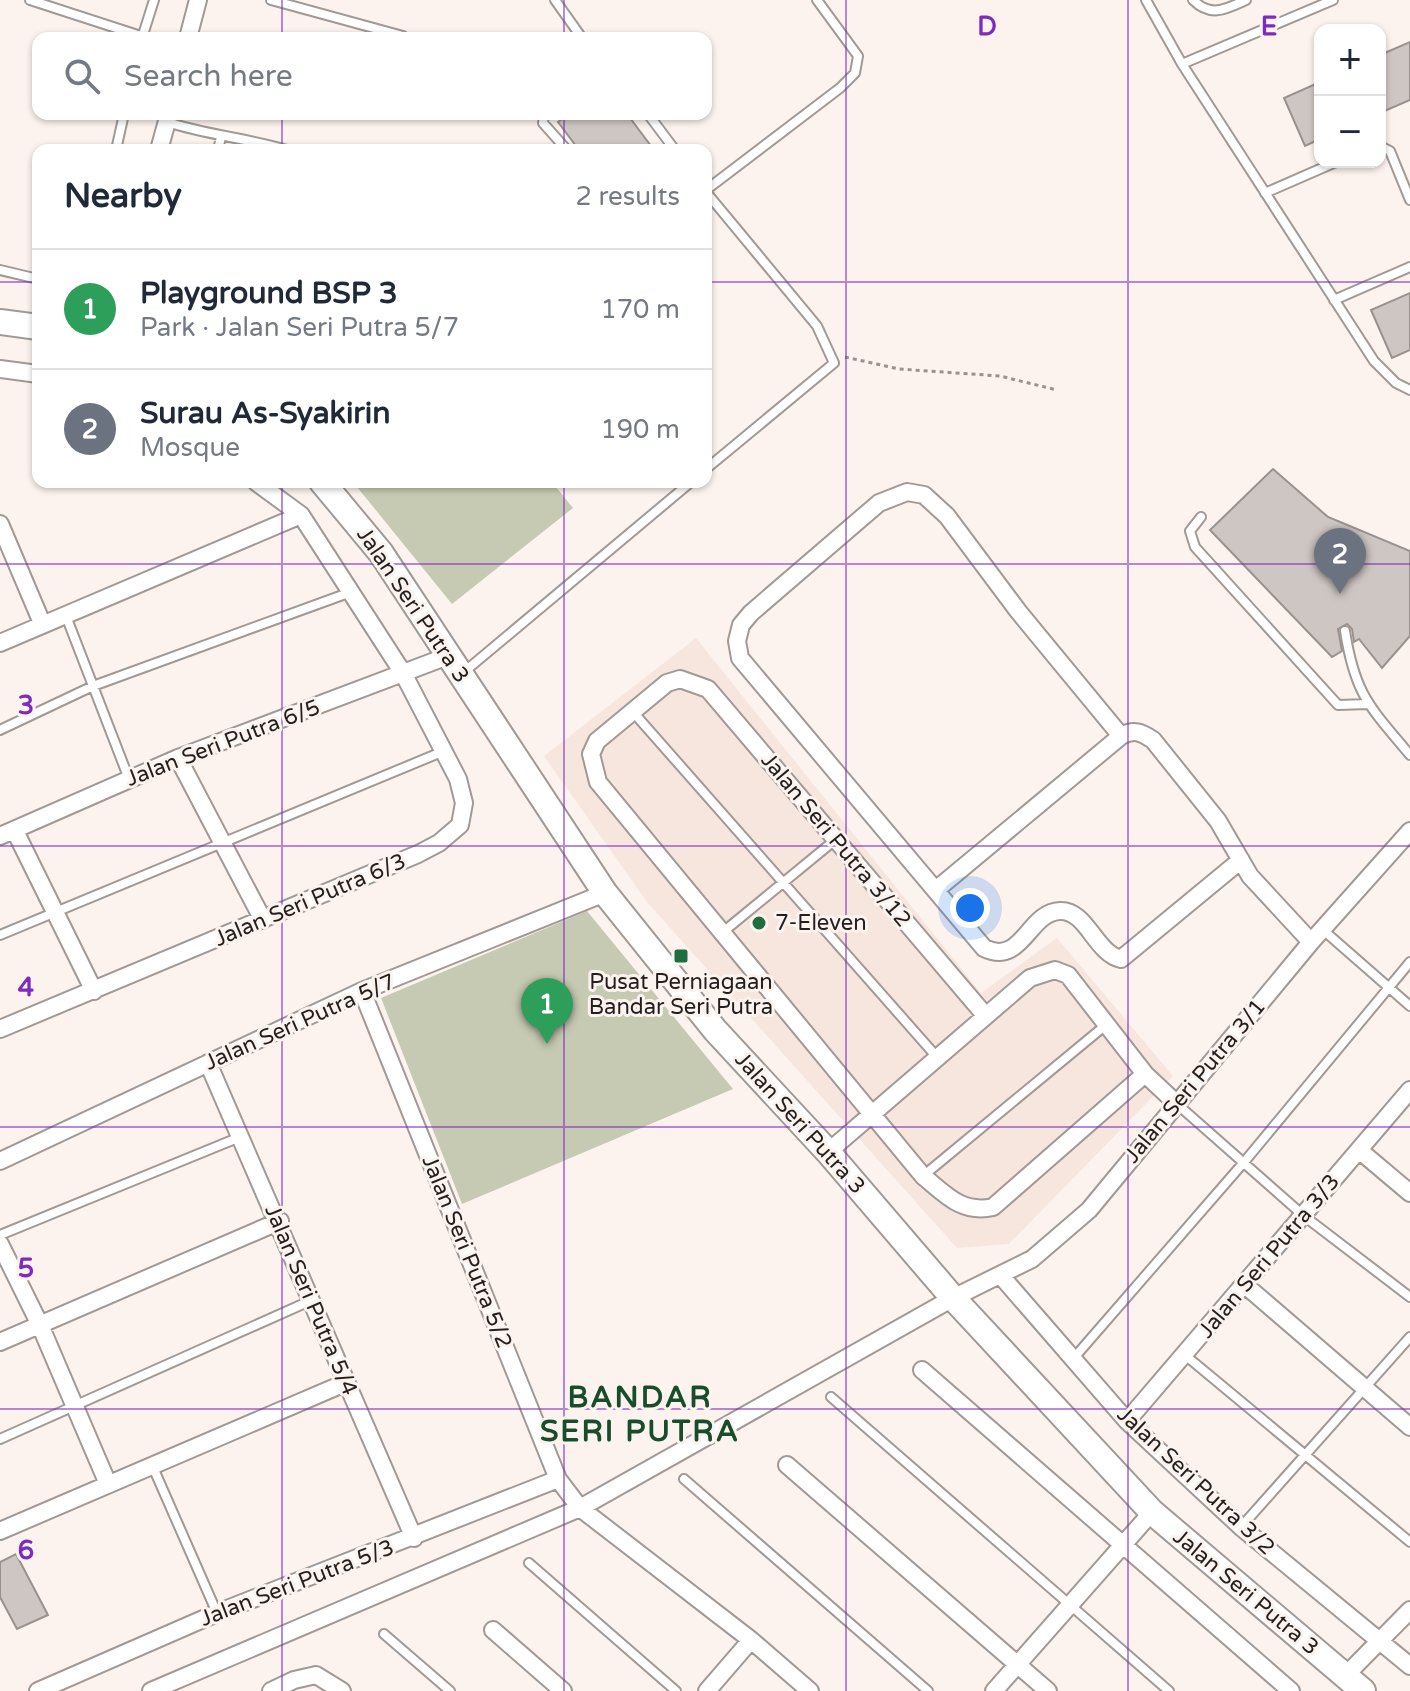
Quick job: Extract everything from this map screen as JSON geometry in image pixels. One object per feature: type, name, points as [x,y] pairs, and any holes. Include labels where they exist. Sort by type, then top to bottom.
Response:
[{"type":"street","points":[[190,32],[198,0]]},
{"type":"street","points":[[161,144],[167,120]]},
{"type":"street","points":[[0,322],[32,326]]},
{"type":"street","points":[[0,369],[32,373]]},
{"type":"street","points":[[264,488],[301,515]]},
{"type":"street","name":"Jalan Seri Putra 3","points":[[327,488],[381,553],[605,893],[715,1030],[828,1152],[953,1298],[1152,1512],[1354,1684]]},
{"type":"street","points":[[1121,736],[937,504],[924,495],[907,492],[879,503],[741,625],[737,641],[740,658],[984,948],[995,954],[1009,951],[1048,914],[1061,911],[1075,914],[1108,956],[1121,959],[1241,860]]},
{"type":"street","points":[[0,643],[301,515]]},
{"type":"street","name":"Jalan Seri Putra 6/3","points":[[0,1029],[418,854],[439,843],[460,825],[464,803],[458,779],[444,751],[403,673],[301,515]]},
{"type":"street","points":[[0,524],[42,623]]},
{"type":"street","name":"Jalan Seri Putra 6/5","points":[[8,833],[178,758],[403,673],[454,665]]},
{"type":"street","name":"Jalan Seri Putra 3/12","points":[[632,710],[667,683],[680,679],[708,689],[984,1014]]},
{"type":"street","points":[[632,710],[597,741],[591,754],[598,782],[923,1176],[961,1206],[976,1211],[993,1207],[1145,1074]]},
{"type":"street","points":[[937,889],[1121,736],[1130,731],[1142,732],[1153,740],[1218,821],[1250,876],[1317,936]]},
{"type":"street","points":[[178,758],[263,920]]},
{"type":"street","name":"Jalan Seri Putra 3/1","points":[[151,1691],[580,1508],[953,1298],[1002,1277],[1042,1252],[1089,1210],[1317,936],[1410,831]]},
{"type":"street","points":[[8,833],[55,912],[94,991]]},
{"type":"street","name":"Jalan Seri Putra 5/7","points":[[0,1161],[362,991],[605,893]]},
{"type":"street","points":[[828,1152],[984,1014],[1030,978],[1055,970],[1068,975],[1145,1074],[1176,1103]]},
{"type":"street","name":"Jalan Seri Putra 5/2","points":[[362,991],[558,1479],[580,1508],[751,1640],[810,1691]]},
{"type":"street","name":"Jalan Seri Putra 5/4","points":[[208,1063],[280,1221],[345,1383],[414,1538]]},
{"type":"street","name":"Jalan Seri Putra 3/3","points":[[1127,1421],[1410,1090]]},
{"type":"street","points":[[1359,1150],[1410,1193]]},
{"type":"street","points":[[0,1342],[280,1221]]},
{"type":"street","points":[[0,1244],[40,1325],[108,1484]]},
{"type":"street","name":"Jalan Seri Putra 3/2","points":[[1002,1277],[1127,1421],[1241,1527],[1410,1666]]},
{"type":"street","points":[[1245,1285],[1410,1427]]},
{"type":"street","points":[[922,1370],[1291,1691]]},
{"type":"street","points":[[0,1531],[345,1383]]},
{"type":"street","points":[[787,1465],[1048,1691]]},
{"type":"street","name":"Jalan Seri Putra 5/3","points":[[38,1691],[217,1613],[558,1479]]},
{"type":"street","points":[[994,1691],[1152,1512]]},
{"type":"street","points":[[1354,1684],[1382,1640],[1410,1610]]},
{"type":"street","points":[[493,1630],[563,1691]]},
{"type":"street","points":[[707,1691],[751,1640]]},
{"type":"street","points":[[271,1691],[294,1680],[316,1675],[338,1687]]},
{"type":"lane","points":[[30,0],[129,32]]},
{"type":"lane","points":[[145,32],[154,0]]},
{"type":"lane","points":[[271,0],[388,32]]},
{"type":"lane","points":[[555,0],[578,32]]},
{"type":"lane","points":[[712,186],[840,88],[855,73],[858,56],[817,0]]},
{"type":"lane","points":[[1146,0],[1182,64],[1383,373],[1410,390]]},
{"type":"lane","points":[[1193,0],[1208,11],[1220,12],[1246,0]]},
{"type":"lane","points":[[1182,64],[1333,0]]},
{"type":"lane","points":[[117,144],[123,120]]},
{"type":"lane","points":[[174,120],[221,137],[266,144]]},
{"type":"lane","points":[[543,120],[562,144]]},
{"type":"lane","points":[[652,120],[670,144]]},
{"type":"lane","points":[[219,144],[221,137]]},
{"type":"lane","points":[[1386,149],[1390,151],[1410,200]]},
{"type":"lane","points":[[1265,193],[1322,168]]},
{"type":"lane","points":[[712,198],[817,326],[834,363],[712,464]]},
{"type":"lane","points":[[1334,300],[1410,267]]},
{"type":"lane","points":[[0,270],[32,278]]},
{"type":"lane","points":[[454,665],[683,488]]},
{"type":"lane","points":[[1201,517],[1190,531],[1195,547],[1310,677],[1338,705],[1368,704]]},
{"type":"lane","points":[[0,730],[93,686],[351,592]]},
{"type":"lane","points":[[65,614],[129,779]]},
{"type":"lane","points":[[1345,631],[1352,673],[1368,704],[1410,755]]},
{"type":"lane","points":[[632,710],[936,1056]]},
{"type":"lane","points":[[0,935],[444,751]]},
{"type":"lane","points":[[722,933],[835,840]]},
{"type":"lane","points":[[1317,936],[1410,1006]]},
{"type":"lane","points":[[1073,1360],[1245,1161],[1410,962]]},
{"type":"lane","points":[[923,1176],[1108,1024]]},
{"type":"lane","points":[[1176,1103],[1304,1216],[1410,1297]]},
{"type":"lane","points":[[0,1235],[241,1136]]},
{"type":"lane","points":[[0,1439],[312,1300]]},
{"type":"lane","points":[[1241,1527],[1410,1337]]},
{"type":"lane","points":[[1185,1355],[1410,1542]]},
{"type":"lane","points":[[831,1397],[1169,1691]]},
{"type":"lane","points":[[152,1465],[217,1613]]},
{"type":"lane","points":[[684,1479],[928,1691]]},
{"type":"lane","points":[[529,1563],[676,1691]]},
{"type":"lane","points":[[384,1634],[450,1691]]},
{"type":"path","points":[[830,353],[899,369],[1000,376],[1057,390]]},
{"type":"shaded area","points":[[696,638],[981,993],[1057,938],[1173,1076],[1009,1244],[957,1248],[647,902],[544,756]]},
{"type":"green space","points":[[358,488],[557,488],[573,508],[452,604]]},
{"type":"green space","points":[[587,911],[733,1089],[462,1204],[381,998]]},
{"type":"building","points":[[1410,42],[1410,100],[1386,110],[1386,96],[1386,52]]},
{"type":"building","points":[[1314,85],[1314,142],[1305,146],[1284,98]]},
{"type":"building","points":[[632,120],[650,144],[574,144],[558,122]]},
{"type":"building","points":[[1410,293],[1410,350],[1392,358],[1371,310]]},
{"type":"building","points":[[1273,469],[1328,517],[1410,551],[1410,636],[1382,668],[1359,639],[1354,642],[1352,629],[1347,624],[1338,629],[1342,651],[1332,657],[1210,530]]},
{"type":"building","points":[[16,1554],[48,1615],[17,1629],[0,1597],[0,1562]]},
{"type":"place","name":"Surau As-Syakirin","points":[[1340,594]]},
{"type":"place","name":"7-Eleven","points":[[759,923]]},
{"type":"place","name":"Pusat Perniagaan Bandar Seri Putra","points":[[681,956]]},
{"type":"place","name":"Playground BSP 3","points":[[547,1044]]},
{"type":"district","name":"BANDAR SERI PUTRA","points":[[640,1414]]}]
